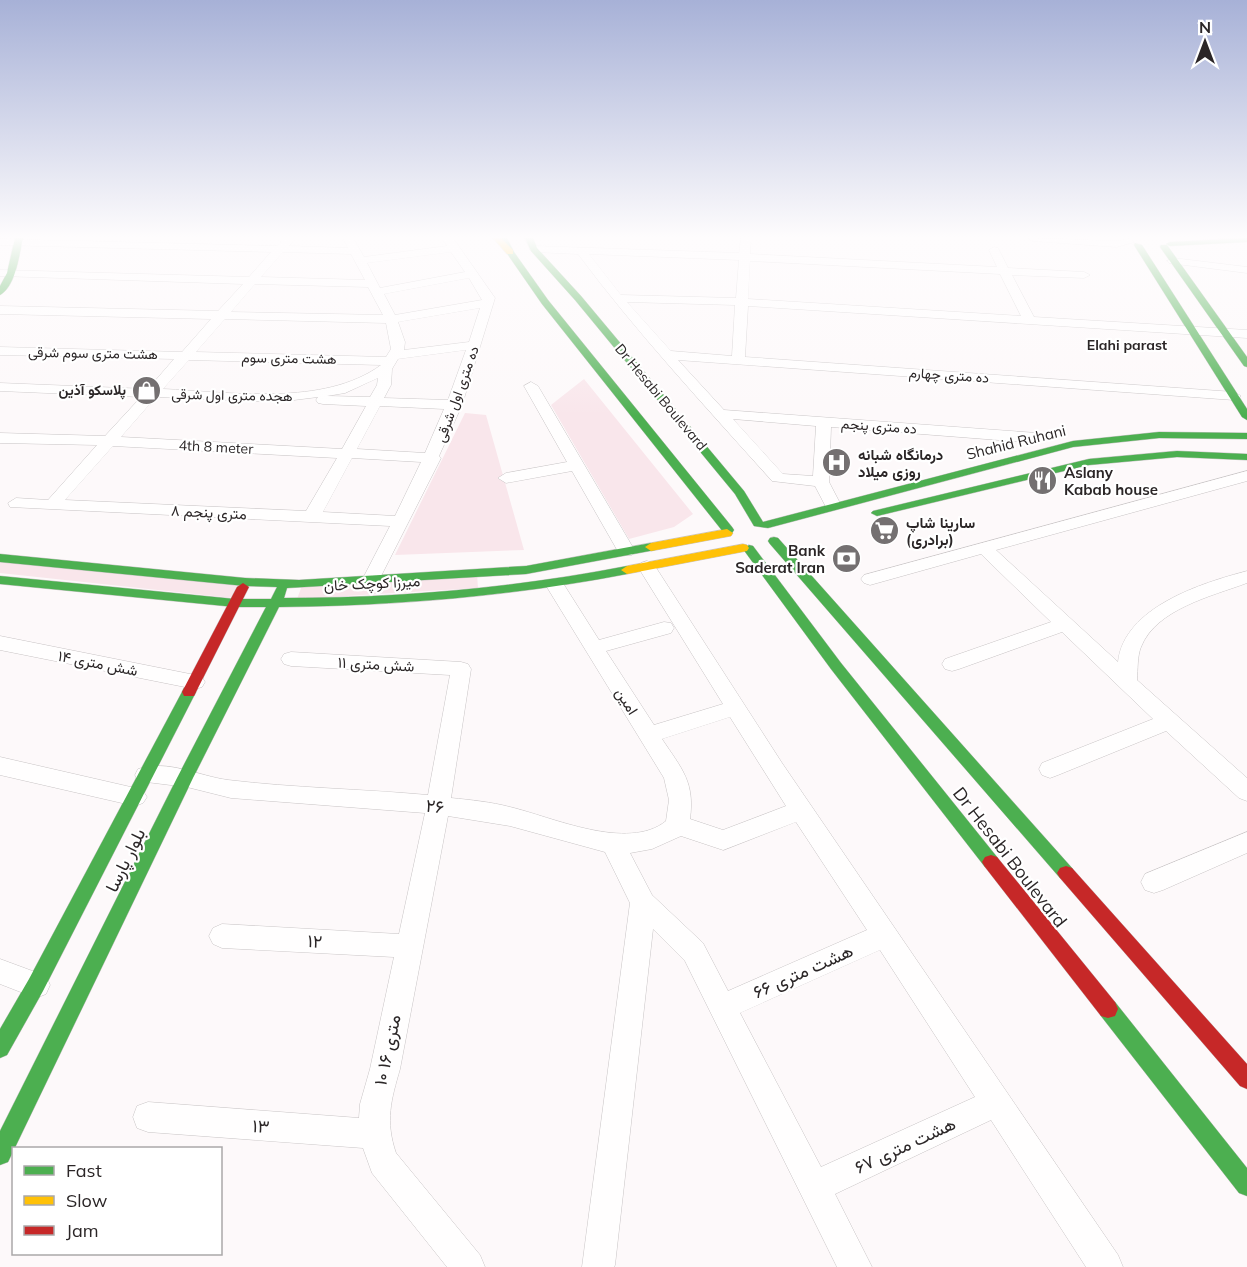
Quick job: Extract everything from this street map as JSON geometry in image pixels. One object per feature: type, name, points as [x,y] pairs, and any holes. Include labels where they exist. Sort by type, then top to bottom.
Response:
[{"type":"main road","name":"Dr Hesabi Boulevard","points":[[542,297],[728,531],[731,542],[746,549],[1247,1185]]},
{"type":"main road","name":"Dr Hesabi Boulevard","points":[[577,297],[740,493],[761,524],[772,531],[1247,1079]]},
{"type":"main road","points":[[1169,297],[1247,417]]},
{"type":"main road","points":[[1199,297],[1247,364]]},
{"type":"main road","name":"Shahid Ruhani","points":[[728,531],[740,523],[761,524],[1072,444],[1106,438],[1158,434],[1247,436]]},
{"type":"main road","points":[[867,516],[1089,462],[1177,454],[1247,457]]},
{"type":"main road","name":"میرزا کوچک خان","points":[[0,558],[245,582],[285,583],[526,570],[728,531]]},
{"type":"main road","name":"میرزا کوچک خان","points":[[0,580],[235,603],[361,602],[554,584],[766,547],[778,538]]},
{"type":"main road","points":[[526,570],[532,586]]},
{"type":"main road","points":[[480,574],[482,592]]},
{"type":"main road","name":"بلوار پارسا","points":[[0,1048],[135,798],[245,582]]},
{"type":"main road","name":"بلوار پارسا","points":[[0,1154],[285,583]]},
{"type":"street","points":[[53,504],[238,297]]},
{"type":"street","points":[[310,518],[384,385],[398,342],[391,319],[379,297]]},
{"type":"street","points":[[0,310],[391,319],[488,303],[488,297]]},
{"type":"street","points":[[738,359],[742,297]]},
{"type":"street","points":[[1018,297],[1029,320]]},
{"type":"street","points":[[616,298],[742,302],[1247,334]]},
{"type":"street","points":[[616,298],[777,478],[821,482]]},
{"type":"street","name":"ده متری اول شرقی","points":[[371,579],[433,458],[455,405],[488,303]]},
{"type":"street","points":[[391,362],[475,345]]},
{"type":"street","name":"هشت متری سوم شرقی","points":[[0,351],[186,355]]},
{"type":"street","name":"هشت متری سوم","points":[[186,355],[391,362]]},
{"type":"street","name":"ده متری چهارم","points":[[665,355],[1234,396]]},
{"type":"street","name":"هجده متری اول شرقی","points":[[0,387],[278,398],[339,390],[391,362]]},
{"type":"street","points":[[531,386],[626,551]]},
{"type":"street","points":[[278,398],[455,405]]},
{"type":"street","name":"ده متری پنجم","points":[[721,414],[1037,438]]},
{"type":"street","points":[[824,422],[821,482],[833,506]]},
{"type":"street","name":"4th 8 meter","points":[[0,438],[109,441],[433,458]]},
{"type":"street","points":[[506,478],[576,465]]},
{"type":"street","points":[[870,579],[1247,476]]},
{"type":"street","name":"۸ متری پنجم","points":[[15,503],[402,521]]},
{"type":"street","points":[[984,548],[1247,792]]},
{"type":"street","points":[[647,567],[801,810],[1106,1267]]},
{"type":"street","points":[[1127,682],[1130,650],[1138,633],[1166,609],[1247,577]]},
{"type":"street","name":"امین","points":[[554,584],[675,777],[681,800],[677,825]]},
{"type":"street","points":[[952,664],[1065,624]]},
{"type":"street","points":[[594,648],[664,628]]},
{"type":"street","name":"شش متری ۱۴","points":[[0,643],[195,682]]},
{"type":"street","name":"شش متری ۱۱","points":[[291,660],[461,669]]},
{"type":"street","name":"۱۰ متری ۱۶","points":[[461,669],[438,805],[385,1069],[375,1104],[374,1134],[383,1162],[468,1267]]},
{"type":"street","points":[[648,735],[722,712]]},
{"type":"street","points":[[1050,769],[1169,721]]},
{"type":"street","points":[[0,766],[135,798]]},
{"type":"street","name":"۲۶","points":[[146,775],[186,778],[227,789],[438,805],[541,824],[596,841],[623,843],[648,841],[671,831],[677,825]]},
{"type":"street","points":[[677,825],[723,840],[801,810]]},
{"type":"street","points":[[612,842],[643,903],[694,952],[855,1267]]},
{"type":"street","points":[[1155,882],[1247,842]]},
{"type":"street","points":[[598,1265],[643,903]]},
{"type":"street","name":"هشت متری ۶۶","points":[[722,1007],[885,935]]},
{"type":"street","name":"۱۲","points":[[222,936],[408,946]]},
{"type":"street","points":[[0,971],[36,985]]},
{"type":"street","name":"هشت متری ۶۷","points":[[814,1187],[997,1102]]},
{"type":"street","name":"۱۳","points":[[147,1117],[374,1134]]},
{"type":"shaded area","points":[[584,379],[693,514],[674,527],[629,539],[551,405]]},
{"type":"shaded area","points":[[465,413],[486,415],[524,550],[395,555]]},
{"type":"shaded area","points":[[0,560],[239,581],[232,598],[0,573]]},
{"type":"shaded area","points":[[477,574],[478,588],[297,599],[303,583]]},
{"type":"traffic: fast","points":[[542,297],[728,530]]},
{"type":"traffic: fast","points":[[577,297],[740,493],[758,523]]},
{"type":"traffic: fast","points":[[1171,297],[1247,417]]},
{"type":"traffic: fast","points":[[1200,297],[1247,364]]},
{"type":"traffic: fast","points":[[764,525],[1073,444],[1159,435],[1247,436]]},
{"type":"traffic: fast","points":[[877,513],[1089,462],[1177,454],[1247,457]]},
{"type":"traffic: fast","points":[[774,541],[1066,873]]},
{"type":"traffic: fast","points":[[0,558],[245,582],[299,584],[526,570],[651,547]]},
{"type":"traffic: fast","points":[[749,549],[836,666],[991,862]]},
{"type":"traffic: fast","points":[[0,580],[235,603],[361,602],[554,584],[627,570]]},
{"type":"traffic: fast","points":[[0,1154],[185,778],[282,589]]},
{"type":"traffic: fast","points":[[0,1048],[36,985],[189,692]]},
{"type":"traffic: fast","points":[[1108,1009],[1247,1185]]},
{"type":"traffic: slow","points":[[651,547],[727,533]]},
{"type":"traffic: slow","points":[[627,570],[743,548]]},
{"type":"traffic: jam","points":[[189,692],[243,587]]},
{"type":"traffic: jam","points":[[991,862],[1108,1009]]},
{"type":"traffic: jam","points":[[1066,873],[1247,1079]]},
{"type":"place","name":"پلاسکو آذین","points":[[147,390]]},
{"type":"place","name":"درمانگاه شبانه روزی میلاد","points":[[837,463]]},
{"type":"place","name":"Aslany Kabab house","points":[[1043,481]]},
{"type":"place","name":"سارینا شاپ (برادری)","points":[[885,531]]},
{"type":"place","name":"Bank Saderat Iran","points":[[846,559]]},
{"type":"district","name":"Elahi parast","points":[[1127,345]]}]
